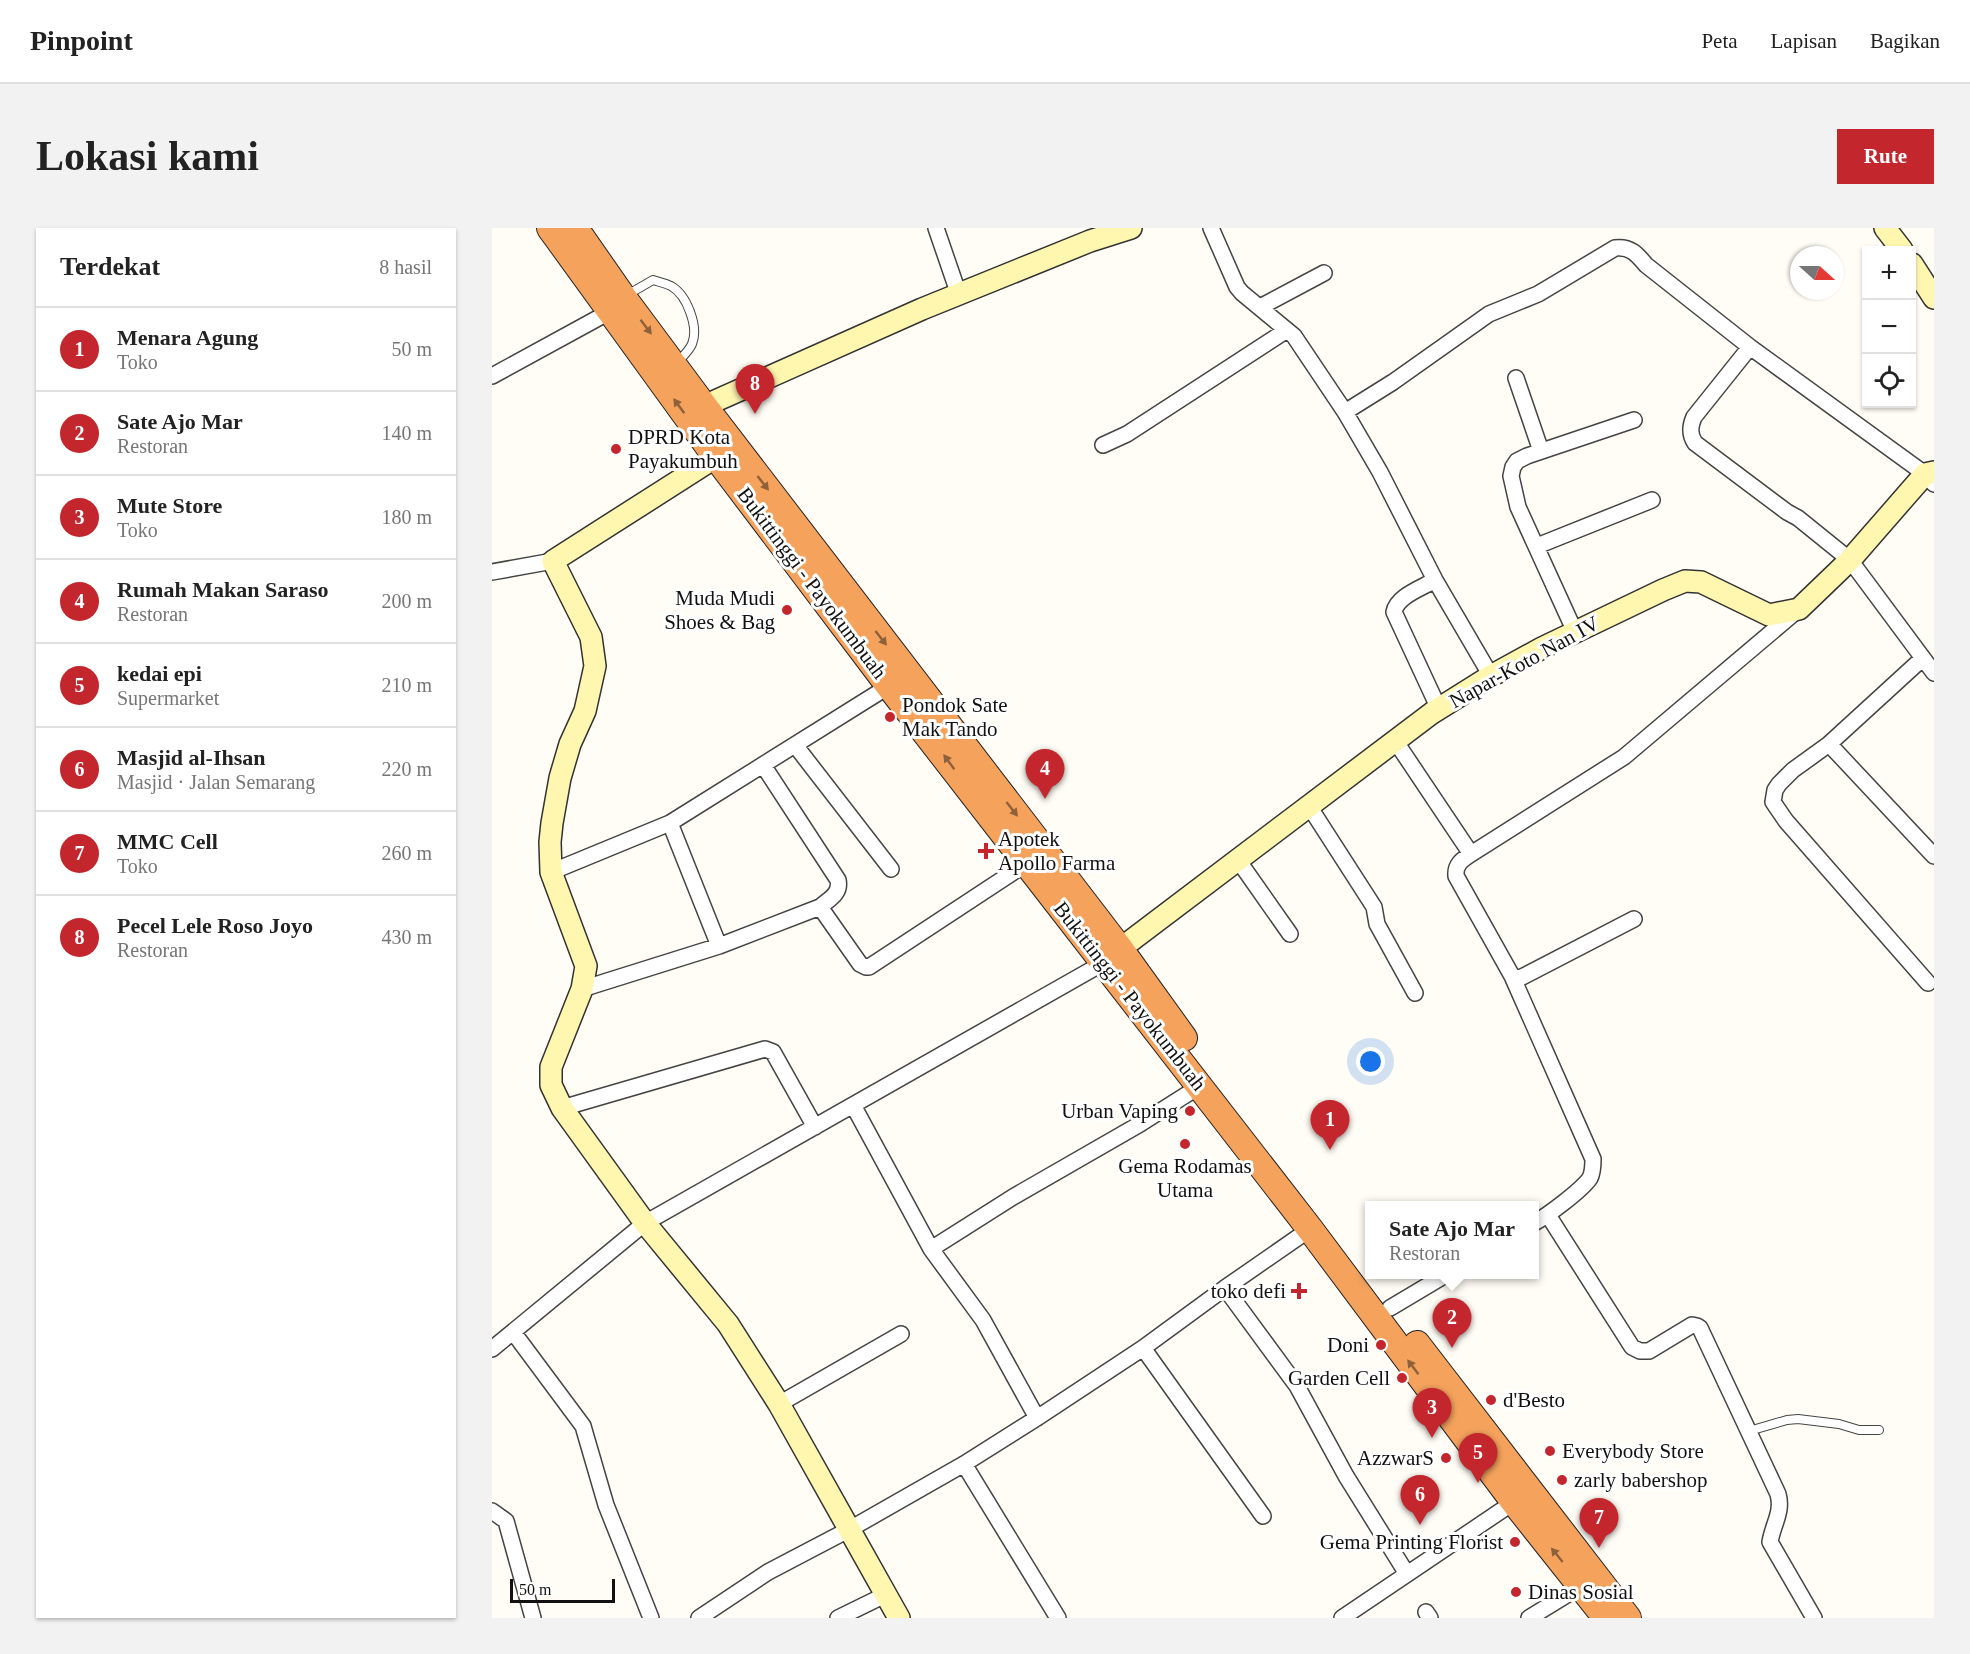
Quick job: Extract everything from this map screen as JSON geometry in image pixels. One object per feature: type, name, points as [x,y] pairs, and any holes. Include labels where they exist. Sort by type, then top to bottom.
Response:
[{"type":"highway","name":"Bukittinggi - Payokumbuah","points":[[550,228],[675,366],[979,784],[1112,956],[1209,1072],[1365,1275]]},
{"type":"highway","name":"Bukittinggi - Payokumbuah","points":[[575,228],[617,304],[716,457],[889,686],[939,730]]},
{"type":"highway","name":"Bukittinggi - Payokumbuah","points":[[979,784],[1027,864],[1112,956],[1200,1086],[1514,1502],[1606,1618]]},
{"type":"highway","name":"Bukittinggi - Payokumbuah","points":[[1368,1279],[1628,1618]]},
{"type":"street","points":[[936,228],[959,295]]},
{"type":"street","points":[[704,406],[922,309],[1090,241],[1131,228]]},
{"type":"street","points":[[1211,228],[1237,287],[1299,343],[1345,412],[1380,472],[1434,580],[1491,676]]},
{"type":"street","points":[[1885,228],[1899,246]]},
{"type":"street","points":[[1345,412],[1393,382],[1490,314],[1538,294],[1615,248],[1623,247],[1634,252],[1646,265],[1750,347],[1931,477],[1799,609],[1624,757],[1471,854],[1455,869],[1456,876],[1512,976],[1593,1159],[1593,1170],[1589,1179],[1539,1220]]},
{"type":"street","points":[[1916,271],[1934,298]]},
{"type":"street","points":[[1260,308],[1324,273]]},
{"type":"street","points":[[492,376],[617,304]]},
{"type":"street","points":[[1103,445],[1127,434],[1287,330]]},
{"type":"street","points":[[1750,347],[1694,417],[1690,426],[1692,439],[1850,560],[1934,673]]},
{"type":"street","points":[[1516,378],[1541,451]]},
{"type":"street","points":[[1575,632],[1518,507],[1511,476],[1513,467],[1517,461],[1541,451],[1634,420]]},
{"type":"street","points":[[492,572],[554,561],[716,457]]},
{"type":"street","points":[[1537,546],[1652,500]]},
{"type":"street","points":[[554,561],[591,637],[595,666],[585,711],[570,744],[555,802],[550,842],[551,872],[586,966],[582,989],[551,1067],[551,1085],[562,1108],[645,1222],[728,1324],[779,1404],[899,1618]]},
{"type":"street","points":[[1434,580],[1400,601],[1395,606],[1394,612],[1438,709]]},
{"type":"street","name":"Napar-Koto Nan IV","points":[[1112,956],[1438,709],[1491,676],[1575,632],[1685,581],[1701,582],[1769,615],[1799,609]]},
{"type":"street","points":[[1923,658],[1829,744],[1793,770],[1779,784],[1773,796],[1775,807],[1928,983]]},
{"type":"street","points":[[551,872],[670,823],[889,686]]},
{"type":"street","points":[[1396,742],[1471,854]]},
{"type":"street","points":[[1829,744],[1934,856]]},
{"type":"street","points":[[795,745],[891,869]]},
{"type":"street","points":[[582,989],[719,946],[820,907],[838,892],[840,887],[838,880],[763,765]]},
{"type":"street","points":[[1309,806],[1374,907],[1377,924],[1415,993]]},
{"type":"street","points":[[670,823],[719,946]]},
{"type":"street","points":[[1238,860],[1290,934]]},
{"type":"street","points":[[820,907],[860,964],[866,967],[1027,864]]},
{"type":"street","points":[[1512,976],[1522,977],[1634,919]]},
{"type":"street","points":[[492,1349],[645,1222],[1112,956]]},
{"type":"street","points":[[562,1108],[765,1048],[773,1052],[815,1127]]},
{"type":"street","points":[[931,1249],[1022,1191],[1140,1124],[1200,1086]]},
{"type":"street","points":[[853,1105],[931,1249],[983,1320],[1037,1418]]},
{"type":"street","points":[[1548,1215],[1632,1347],[1640,1351],[1649,1351],[1692,1325],[1700,1328],[1781,1502],[1770,1542],[1814,1618]]},
{"type":"street","points":[[699,1618],[768,1572],[850,1529],[964,1464],[1037,1418],[1143,1348],[1310,1229]]},
{"type":"street","points":[[1390,1308],[1440,1279]]},
{"type":"street","points":[[1225,1288],[1297,1386],[1346,1476],[1407,1574]]},
{"type":"street","points":[[513,1332],[583,1426],[606,1505],[651,1618]]},
{"type":"street","points":[[779,1404],[901,1334]]},
{"type":"street","points":[[1143,1348],[1263,1516]]},
{"type":"street","points":[[964,1464],[1058,1618]]},
{"type":"street","points":[[1342,1618],[1514,1502]]},
{"type":"street","points":[[492,1511],[506,1521],[533,1618]]},
{"type":"street","points":[[1529,1618],[1581,1586]]},
{"type":"street","points":[[838,1618],[887,1594]]},
{"type":"lane","points":[[617,304],[653,280],[673,287],[690,311],[694,324],[691,346],[675,366]]},
{"type":"lane","points":[[1749,1431],[1798,1419],[1839,1424],[1859,1430],[1879,1430]]},
{"type":"place","name":"Pecel Lele Roso Joyo","points":[[755,414]]},
{"type":"place","name":"DPRD Kota Payakumbuh","points":[[616,449]]},
{"type":"place","name":"Muda Mudi Shoes & Bag","points":[[787,610]]},
{"type":"place","name":"Pondok Sate Mak Tando","points":[[890,717]]},
{"type":"place","name":"Rumah Makan Saraso","points":[[1045,799]]},
{"type":"place","name":"Apotek Apollo Farma","points":[[986,851]]},
{"type":"place","name":"Urban Vaping","points":[[1190,1111]]},
{"type":"place","name":"Gema Rodamas Utama","points":[[1185,1144]]},
{"type":"place","name":"Menara Agung","points":[[1330,1150]]},
{"type":"place","name":"toko defi","points":[[1299,1291]]},
{"type":"place","name":"Doni","points":[[1381,1345]]},
{"type":"place","name":"Sate Ajo Mar","points":[[1452,1348]]},
{"type":"place","name":"Garden Cell","points":[[1402,1378]]},
{"type":"place","name":"d'Besto","points":[[1491,1400]]},
{"type":"place","name":"Mute Store","points":[[1432,1438]]},
{"type":"place","name":"Everybody Store","points":[[1550,1451]]},
{"type":"place","name":"AzzwarS","points":[[1446,1458]]},
{"type":"place","name":"zarly babershop","points":[[1562,1480]]},
{"type":"place","name":"kedai epi","points":[[1478,1483]]},
{"type":"place","name":"Masjid al-Ihsan","points":[[1420,1525]]},
{"type":"place","name":"Gema Printing Florist","points":[[1515,1542]]},
{"type":"place","name":"MMC Cell","points":[[1599,1548]]},
{"type":"place","name":"Dinas Sosial","points":[[1516,1592]]}]
